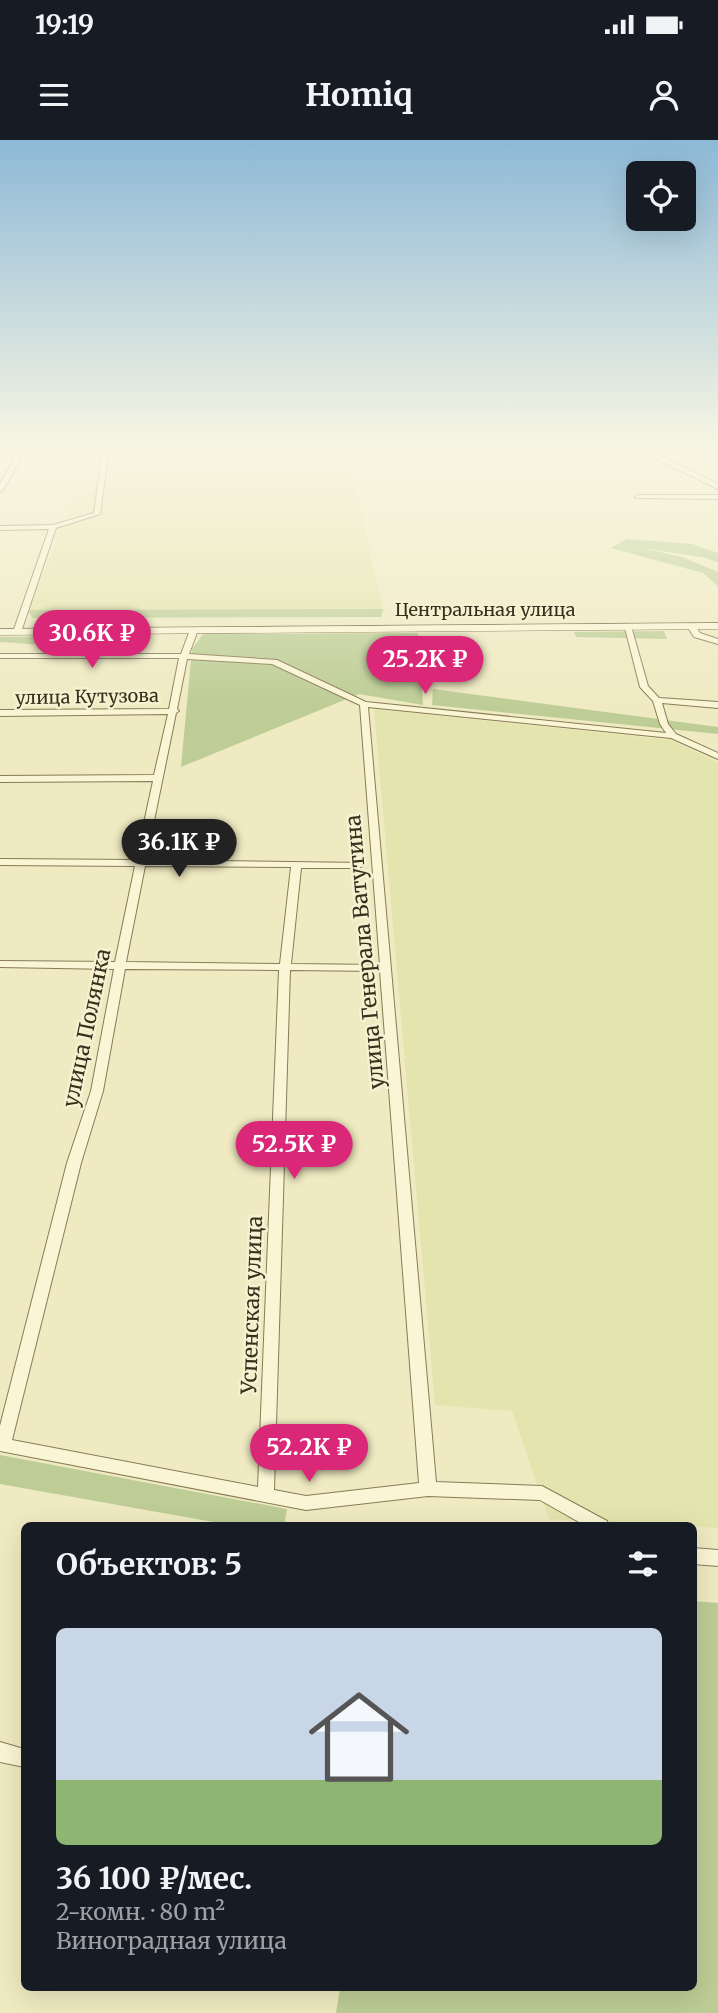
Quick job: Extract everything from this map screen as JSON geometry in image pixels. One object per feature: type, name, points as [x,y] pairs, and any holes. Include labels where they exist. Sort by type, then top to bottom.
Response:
[{"type":"main road","name":"Центральная улица","points":[[0,632],[718,626]]},
{"type":"street","points":[[16,632],[50,534]]},
{"type":"street","points":[[627,626],[644,687],[657,700],[664,724],[673,736]]},
{"type":"street","points":[[691,626],[697,635],[718,642]]},
{"type":"street","name":"улица Полянка","points":[[2,1444],[74,1163],[97,1091],[120,964],[175,711],[184,656],[194,630]]},
{"type":"street","points":[[63,655],[72,631]]},
{"type":"street","points":[[0,656],[184,656],[274,662],[364,704],[673,736],[718,756]]},
{"type":"street","points":[[657,700],[718,699]]},
{"type":"street","points":[[657,700],[718,705]]},
{"type":"street","name":"улица Генерала Ватутина","points":[[364,704],[428,1489]]},
{"type":"street","name":"улица Кутузова","points":[[0,713],[175,711]]},
{"type":"street","points":[[0,779],[159,778]]},
{"type":"street","points":[[0,862],[359,865]]},
{"type":"street","name":"Успенская улица","points":[[265,1496],[285,967],[296,865]]},
{"type":"street","points":[[0,964],[386,968]]},
{"type":"street","points":[[2,1444],[306,1503],[428,1489],[542,1493],[594,1522]]},
{"type":"street","points":[[697,1556],[718,1558]]},
{"type":"street","points":[[0,1752],[21,1757]]},
{"type":"green space","points":[[60,534],[366,534],[383,609],[28,610]]},
{"type":"green space","points":[[627,539],[692,544],[718,553],[718,563],[707,558],[642,548],[682,557],[718,572],[718,586],[703,573],[611,548]]},
{"type":"green space","points":[[383,609],[381,617],[32,618],[28,610]]},
{"type":"green space","points":[[664,631],[667,639],[576,637],[574,632]]},
{"type":"green space","points":[[418,633],[423,705],[359,694],[181,767],[192,649],[203,634]]},
{"type":"green space","points":[[66,636],[62,646],[0,642],[0,637]]},
{"type":"green space","points":[[433,689],[718,727],[718,734],[432,705]]},
{"type":"green space","points":[[374,709],[670,740],[718,762],[718,1528],[697,1527],[697,1522],[549,1519],[512,1411],[435,1405]]},
{"type":"green space","points":[[0,1455],[287,1509],[285,1522],[214,1522],[0,1484]]},
{"type":"green space","points":[[697,1601],[718,1603],[718,2013],[336,2013],[340,1991],[697,1991]]}]
